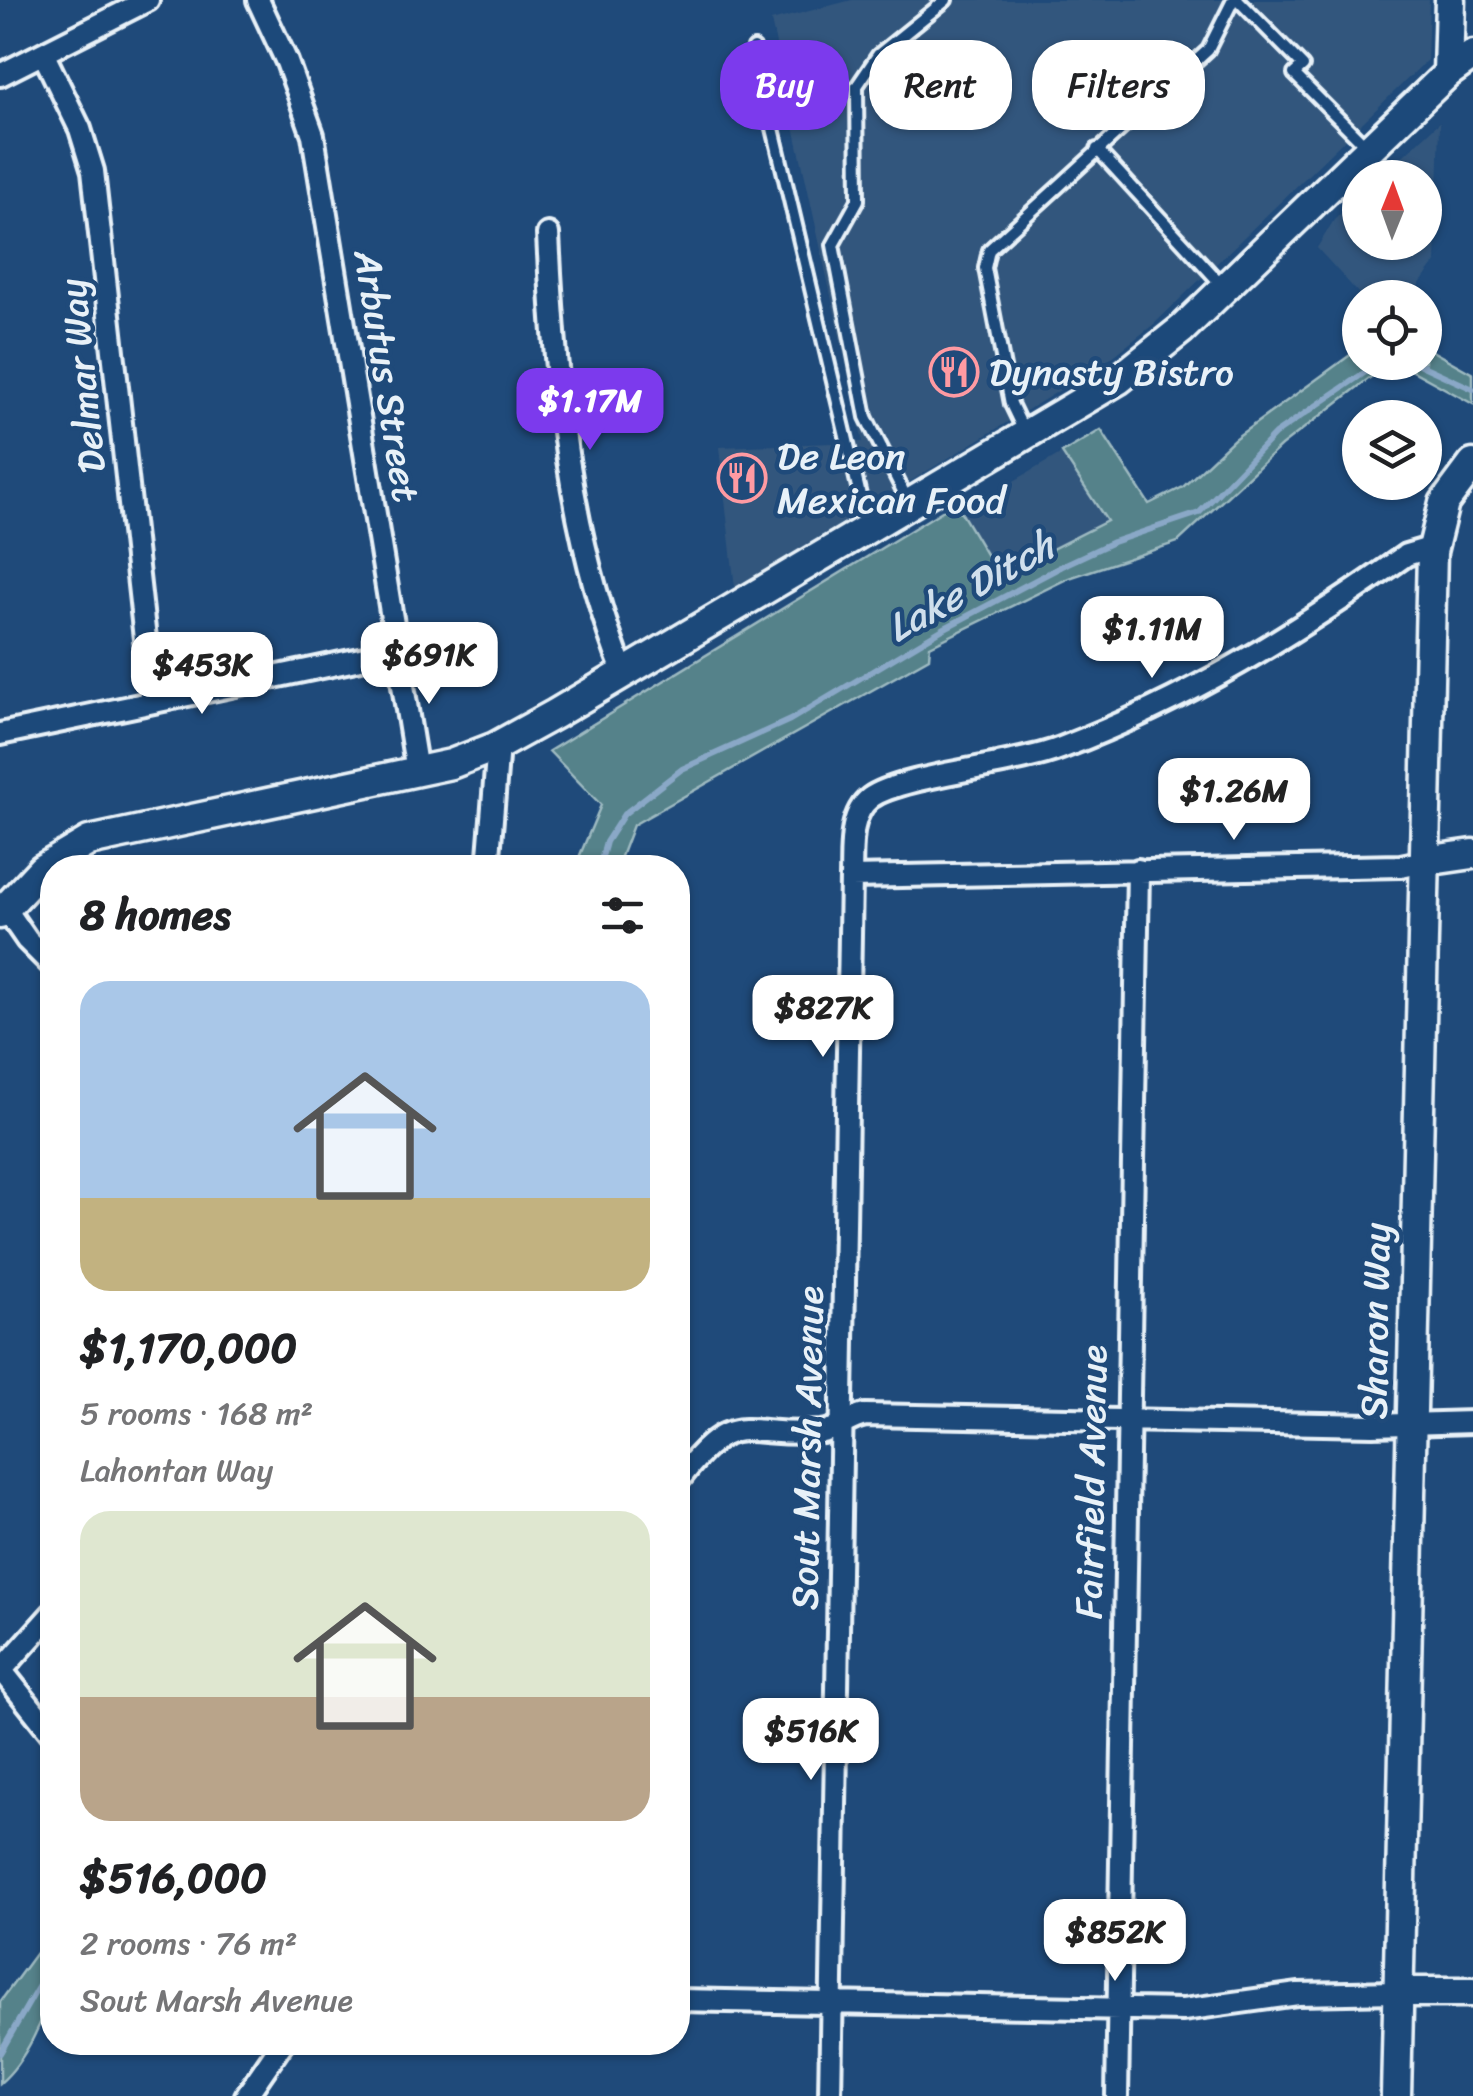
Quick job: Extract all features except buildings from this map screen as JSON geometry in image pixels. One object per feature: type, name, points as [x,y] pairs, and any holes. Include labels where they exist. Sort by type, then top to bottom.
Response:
[{"type":"street","points":[[0,75],[148,0]]},
{"type":"street","name":"Arbutus Street","points":[[258,0],[288,62],[313,135],[394,652],[417,771]]},
{"type":"street","points":[[1448,72],[1450,0]]},
{"type":"street","points":[[1448,72],[1473,32]]},
{"type":"street","name":"Delmar Way","points":[[43,53],[80,129],[93,172],[152,702]]},
{"type":"street","points":[[63,855],[89,841],[123,832],[417,771],[498,745],[624,674],[1118,380],[1225,288],[1448,72],[1473,55]]},
{"type":"street","points":[[548,234],[564,452],[590,568],[624,674]]},
{"type":"street","name":"Sharon Way","points":[[1396,2096],[1433,547],[1444,503],[1473,464]]},
{"type":"street","name":"Sout Marsh Avenue","points":[[830,2096],[851,877],[854,830],[864,804],[886,790],[1033,758],[1169,701],[1256,658],[1406,555],[1433,547]]},
{"type":"street","points":[[0,734],[394,652]]},
{"type":"street","points":[[489,855],[498,745]]},
{"type":"street","points":[[851,877],[1401,866],[1473,854]]},
{"type":"street","name":"Fairfield Avenue","points":[[1117,2096],[1138,870]]},
{"type":"street","points":[[40,874],[2,907],[40,952]]},
{"type":"street","points":[[690,1464],[704,1445],[732,1431],[821,1432],[866,1415],[1473,1422]]},
{"type":"street","points":[[40,1627],[1,1671],[40,1719]]},
{"type":"street","points":[[690,2000],[1206,2009],[1298,1994],[1473,1992]]},
{"type":"street","points":[[246,2096],[274,2055]]},
{"type":"lane","points":[[911,506],[866,417],[833,246],[858,200],[857,86],[865,70],[946,0]]},
{"type":"lane","points":[[1027,436],[1012,404],[986,260],[1019,220],[1208,50],[1236,0],[1303,66],[1294,74],[1370,149]]},
{"type":"lane","points":[[773,130],[868,531]]},
{"type":"lane","points":[[1098,149],[1225,288]]},
{"type":"shaded area","points":[[852,0],[1429,0],[1427,60],[1154,324],[1106,362],[735,588],[719,447],[863,442],[795,130],[849,130],[849,40],[775,40],[771,21]]},
{"type":"shaded area","points":[[1440,122],[1439,160],[1399,160]]},
{"type":"shaded area","points":[[1342,213],[1342,260],[1436,262],[1423,280],[1346,280],[1317,248]]},
{"type":"shaded area","points":[[1062,453],[1108,521],[999,576],[961,512]]},
{"type":"green space","points":[[1442,357],[1473,374],[1473,404],[1429,380],[1442,380]]},
{"type":"green space","points":[[1342,361],[1342,380],[1367,380],[1281,446],[1178,542],[1069,578],[930,646],[929,658],[633,825],[622,855],[580,855],[601,805],[549,751],[947,508],[961,512],[999,576],[1107,521],[1062,453],[1101,430],[1149,504],[1183,487],[1234,439]]},
{"type":"green space","points":[[40,1947],[40,2022],[26,2052],[0,2083],[0,2002]]},
{"type":"waterway","name":"Lake Ditch","points":[[1442,375],[1473,389]]},
{"type":"waterway","name":"Lake Ditch","points":[[602,855],[624,814],[682,769],[790,720],[943,629],[1068,563],[1113,542],[1199,513],[1275,434],[1354,380]]},
{"type":"waterway","name":"Lake Ditch","points":[[0,2053],[40,1984]]},
{"type":"place","name":"Dynasty Bistro","points":[[954,372]]},
{"type":"place","name":"De Leon Mexican Food","points":[[742,478]]}]
